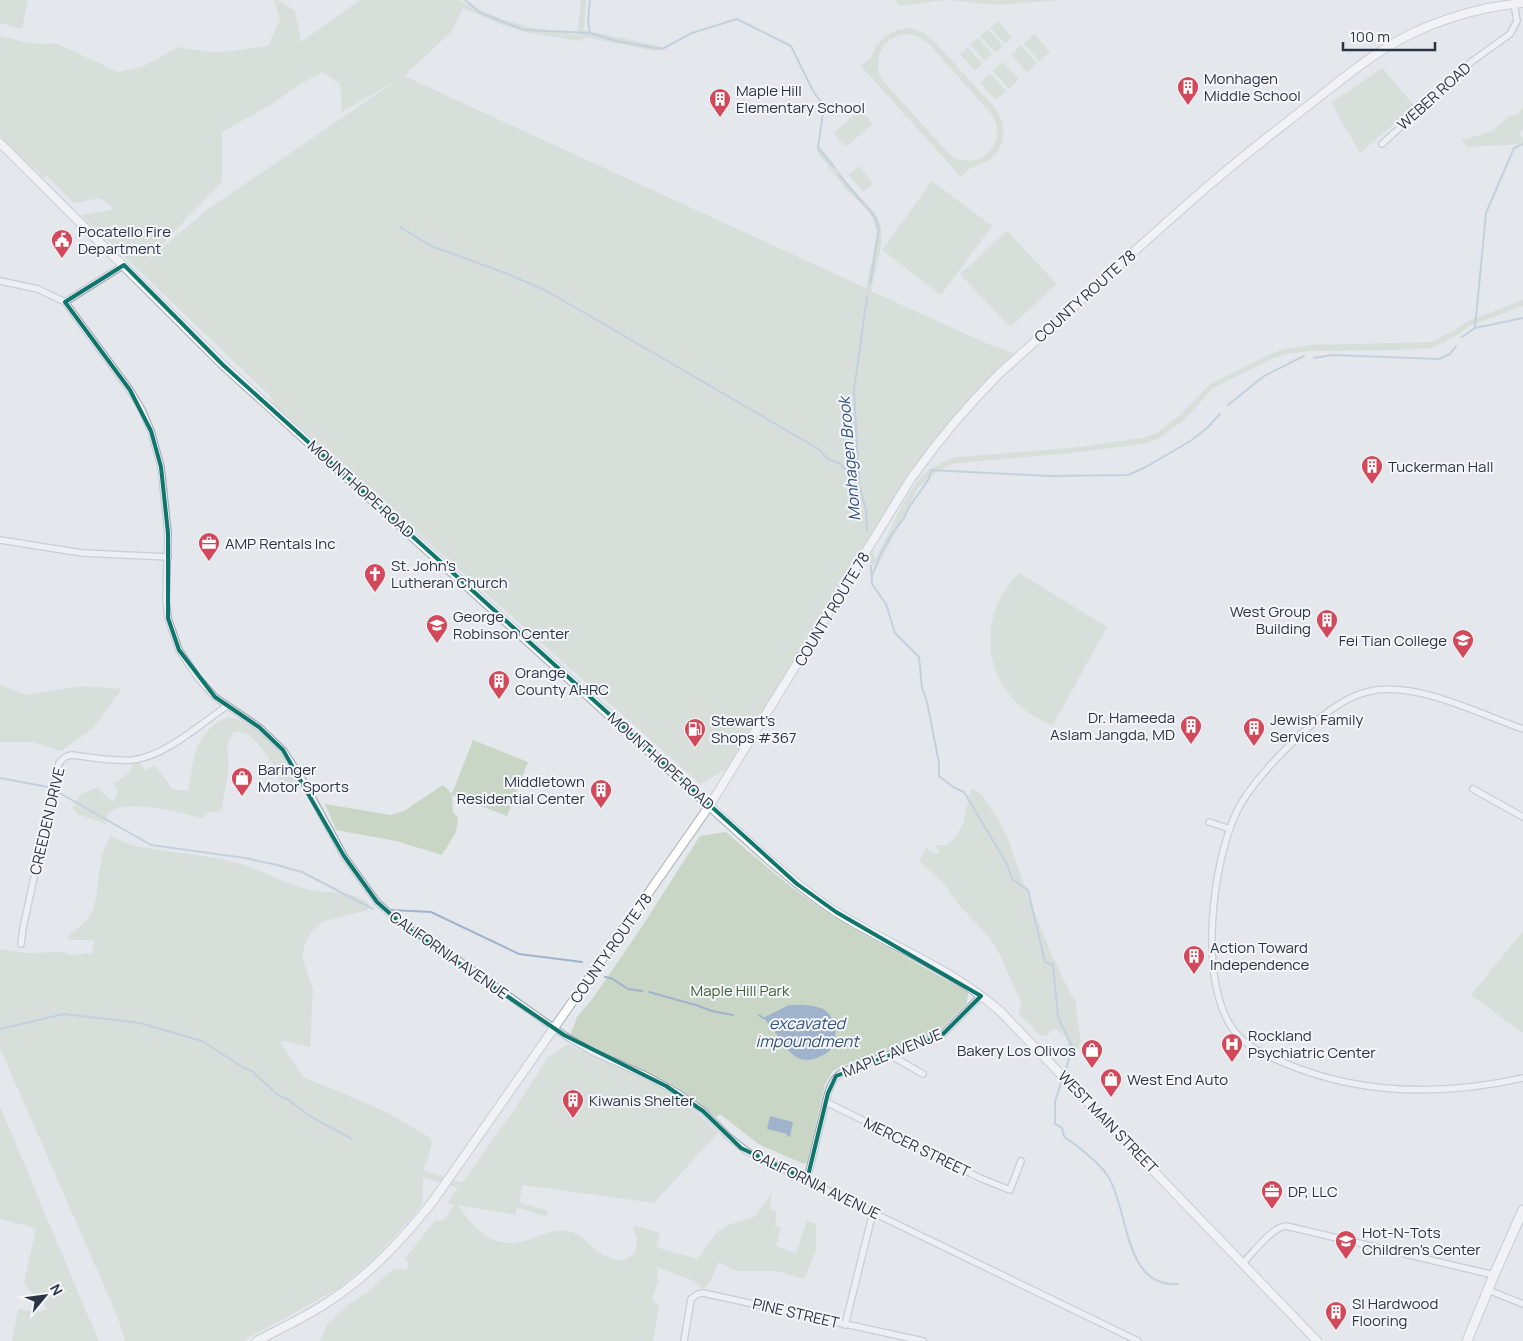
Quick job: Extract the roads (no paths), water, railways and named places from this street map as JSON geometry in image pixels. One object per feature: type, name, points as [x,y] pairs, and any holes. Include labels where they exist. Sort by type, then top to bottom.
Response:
[{"type":"main road","points":[[1467,1341],[1523,1210]]},
{"type":"street","name":"COUNTY ROUTE 78","points":[[258,1341],[309,1314],[377,1264],[434,1201],[710,805],[910,480],[942,435],[981,392],[1198,194],[1357,68],[1389,46],[1457,16],[1488,8],[1523,3]]},
{"type":"street","name":"WEBER ROAD","points":[[1382,144],[1471,62],[1510,34],[1517,22],[1514,4]]},
{"type":"street","name":"MOUNT HOPE ROAD","points":[[0,143],[224,365],[797,884],[836,912],[874,933]]},
{"type":"street","points":[[0,281],[38,289],[65,302],[124,265]]},
{"type":"street","name":"CALIFORNIA AVENUE","points":[[65,302],[130,390],[142,410],[151,431],[164,486],[168,533],[166,606],[174,639],[198,678],[215,696],[267,733],[283,750],[301,777],[344,856],[385,910],[403,925],[447,952],[555,1029],[593,1052],[666,1086],[703,1111],[741,1148],[1138,1341]]},
{"type":"street","points":[[0,540],[82,553],[168,557]]},
{"type":"street","points":[[1523,729],[1443,699],[1406,691],[1384,690],[1357,696],[1335,707],[1317,721],[1277,759],[1246,795],[1238,809],[1220,864],[1215,897],[1212,954],[1218,991],[1224,1012],[1234,1031],[1246,1043],[1268,1056],[1311,1074],[1368,1086],[1413,1090],[1440,1090],[1493,1085],[1523,1078]]},
{"type":"street","name":"CREEDEN DRIVE","points":[[21,944],[59,762],[70,755],[124,761],[145,757],[171,745],[227,706]]},
{"type":"street","points":[[1473,789],[1523,817]]},
{"type":"street","points":[[1209,822],[1230,829]]},
{"type":"street","name":"WEST MAIN STREET","points":[[874,933],[938,967],[981,996],[1016,1027],[1317,1341]]},
{"type":"street","name":"MAPLE AVENUE","points":[[808,1180],[831,1083],[841,1072],[942,1035],[981,996]]},
{"type":"street","points":[[890,1054],[923,1074]]},
{"type":"street","name":"MERCER STREET","points":[[826,1102],[980,1178],[1010,1190],[1021,1161]]},
{"type":"street","points":[[845,1325],[857,1270],[873,1212]]},
{"type":"street","points":[[1242,1264],[1271,1234],[1279,1228],[1286,1226],[1494,1276]]},
{"type":"street","points":[[1488,1290],[1523,1304]]},
{"type":"street","name":"PINE STREET","points":[[684,1341],[691,1299],[703,1293],[923,1341]]},
{"type":"water","name":"excavated impoundment","points":[[789,1005],[815,1006],[827,1012],[835,1026],[834,1042],[828,1052],[817,1058],[805,1060],[798,1058],[787,1049],[772,1027],[763,1018]]},
{"type":"water","points":[[770,1116],[793,1122],[790,1137],[787,1134],[767,1129]]},
{"type":"waterway","points":[[465,0],[481,13],[524,30],[590,33]]},
{"type":"waterway","name":"Monhagen Brook","points":[[590,0],[588,22],[590,33],[616,41],[662,49],[692,33],[737,19],[791,46],[813,91],[824,106],[818,148],[834,167]]},
{"type":"waterway","points":[[1475,328],[1486,213],[1514,148],[1523,144]]},
{"type":"waterway","name":"Monhagen Brook","points":[[839,175],[875,217],[879,229],[870,284]]},
{"type":"waterway","points":[[400,227],[431,246],[545,290],[817,448],[828,459],[841,464],[844,469],[853,468],[859,473]]},
{"type":"waterway","name":"Monhagen Brook","points":[[867,297],[854,390],[859,484],[866,510],[867,531]]},
{"type":"waterway","points":[[1462,337],[1475,328],[1523,318]]},
{"type":"waterway","points":[[1314,358],[1332,355],[1439,359],[1450,354],[1456,346]]},
{"type":"waterway","points":[[1228,405],[1264,376],[1304,356]]},
{"type":"waterway","points":[[872,576],[881,553],[909,507],[929,479],[931,470],[1050,476],[1128,475],[1146,467],[1192,440],[1220,414]]},
{"type":"waterway","name":"Monhagen Brook","points":[[871,566],[872,584],[886,604],[895,633],[919,657],[922,688],[927,702],[939,763],[939,776],[953,787],[964,792],[1007,864],[1012,879],[1028,890],[1045,962],[1053,965],[1058,1017],[1072,1046],[1066,1070]]},
{"type":"waterway","points":[[0,778],[48,787]]},
{"type":"waterway","points":[[56,791],[151,845],[245,858],[302,872],[373,909]]},
{"type":"waterway","points":[[391,910],[431,912],[519,954],[582,962]]},
{"type":"waterway","points":[[605,977],[611,978],[628,989],[642,991]]},
{"type":"waterway","points":[[649,992],[712,1011],[733,1015]]},
{"type":"waterway","points":[[0,1029],[64,1014],[140,1023],[202,1041],[244,1068],[252,1071],[278,1095],[289,1100],[308,1115],[352,1139]]},
{"type":"waterway","points":[[759,1015],[763,1018]]},
{"type":"waterway","name":"Monhagen Brook","points":[[1061,1083],[1055,1102],[1055,1124],[1062,1128],[1065,1137],[1094,1160],[1109,1178],[1131,1245],[1138,1261],[1147,1274],[1160,1282],[1178,1284]]},
{"type":"place","name":"Monhagen Middle School","points":[[1188,106]]},
{"type":"place","name":"Maple Hill Elementary School","points":[[720,118]]},
{"type":"place","name":"Pocatello Fire Department","points":[[62,259]]},
{"type":"place","name":"Tuckerman Hall","points":[[1372,485]]},
{"type":"place","name":"AMP Rentals Inc","points":[[209,562]]},
{"type":"place","name":"St. John's Lutheran Church","points":[[375,593]]},
{"type":"place","name":"West Group Building","points":[[1327,639]]},
{"type":"place","name":"George Robinson Center","points":[[437,644]]},
{"type":"place","name":"Fei Tian College","points":[[1463,659]]},
{"type":"place","name":"Orange County AHRC","points":[[499,700]]},
{"type":"place","name":"Dr. Hameeda Aslam Jangda, MD","points":[[1191,745]]},
{"type":"place","name":"Jewish Family Services","points":[[1254,747]]},
{"type":"place","name":"Stewart's Shops #367","points":[[695,748]]},
{"type":"place","name":"Baringer Motor Sports","points":[[242,797]]},
{"type":"place","name":"Middletown Residential Center","points":[[601,809]]},
{"type":"place","name":"Action Toward Independence","points":[[1194,975]]},
{"type":"place","name":"Rockland Psychiatric Center","points":[[1232,1063]]},
{"type":"place","name":"Bakery Los Olivos","points":[[1092,1069]]},
{"type":"place","name":"West End Auto","points":[[1111,1098]]},
{"type":"place","name":"Kiwanis Shelter","points":[[573,1119]]},
{"type":"place","name":"DP, LLC","points":[[1272,1210]]},
{"type":"place","name":"Hot-N-Tots Children’s Center","points":[[1346,1260]]},
{"type":"place","name":"Sl Hardwood Flooring","points":[[1336,1331]]},
{"type":"park label","name":"Maple Hill Park","points":[[740,990]]}]
